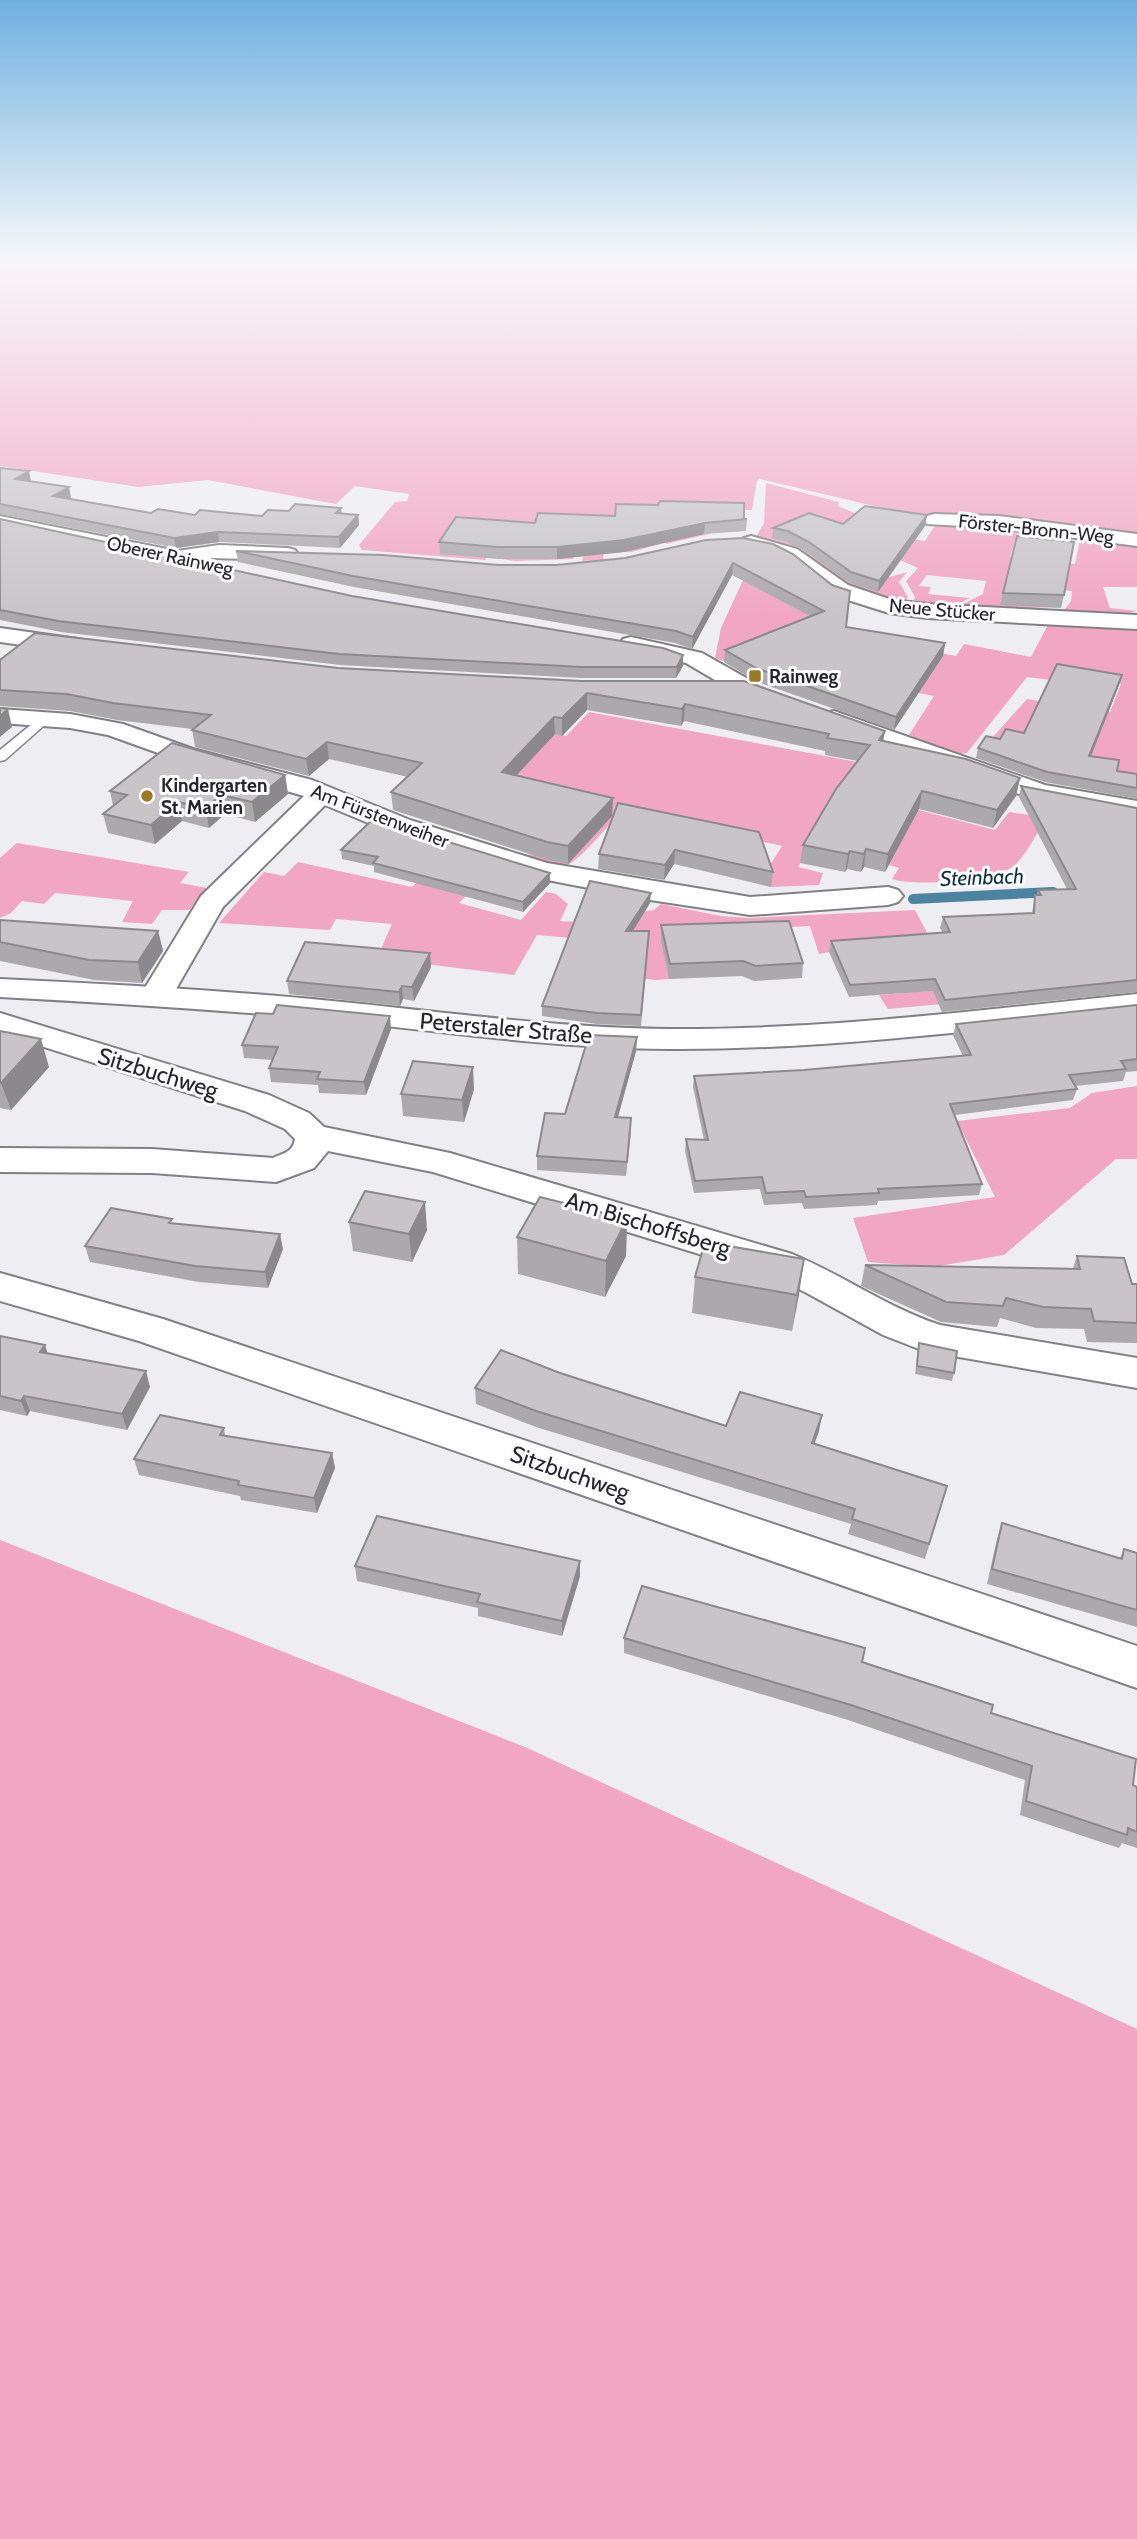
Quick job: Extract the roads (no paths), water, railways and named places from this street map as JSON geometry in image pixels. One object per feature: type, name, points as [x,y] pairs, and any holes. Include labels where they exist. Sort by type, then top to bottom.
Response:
[{"type":"street","name":"Förster-Bronn-Weg","points":[[934,520],[999,522],[1137,540]]},
{"type":"street","name":"Oberer Rainweg","points":[[0,522],[246,573]]},
{"type":"street","name":"Neue Stücker","points":[[734,540],[779,548],[800,559],[841,590],[889,606],[1137,622]]},
{"type":"street","points":[[179,557],[219,551],[307,554]]},
{"type":"street","points":[[0,635],[101,648]]},
{"type":"street","points":[[615,641],[694,658],[756,691],[696,688]]},
{"type":"street","points":[[817,713],[1039,792],[1137,809]]},
{"type":"street","name":"Am Fürstenweiher","points":[[0,716],[114,729],[184,754],[281,780],[400,826],[542,871],[750,906],[888,896]]},
{"type":"street","points":[[156,996],[211,902],[321,794]]},
{"type":"street","name":"Peterstaler Straße","points":[[0,988],[156,996],[557,1034],[668,1039],[815,1035],[1137,1004]]},
{"type":"street","name":"Sitzbuchweg","points":[[0,1023],[257,1104],[298,1121],[313,1136]]},
{"type":"street","points":[[0,1160],[152,1161],[276,1170],[301,1160],[311,1150],[313,1136]]},
{"type":"street","name":"Am Bischoffsberg","points":[[313,1136],[436,1161],[778,1264],[798,1271],[907,1329],[938,1340],[1137,1373]]},
{"type":"street","name":"Sitzbuchweg","points":[[0,1287],[149,1329],[1137,1667]]},
{"type":"lane","points":[[0,757],[43,719]]},
{"type":"waterway","name":"Steinbach","points":[[913,899],[1053,892]]},
{"type":"place","name":"Rainweg","points":[[755,676]]},
{"type":"place","name":"Kindergarten St. Marien","points":[[147,796]]}]
